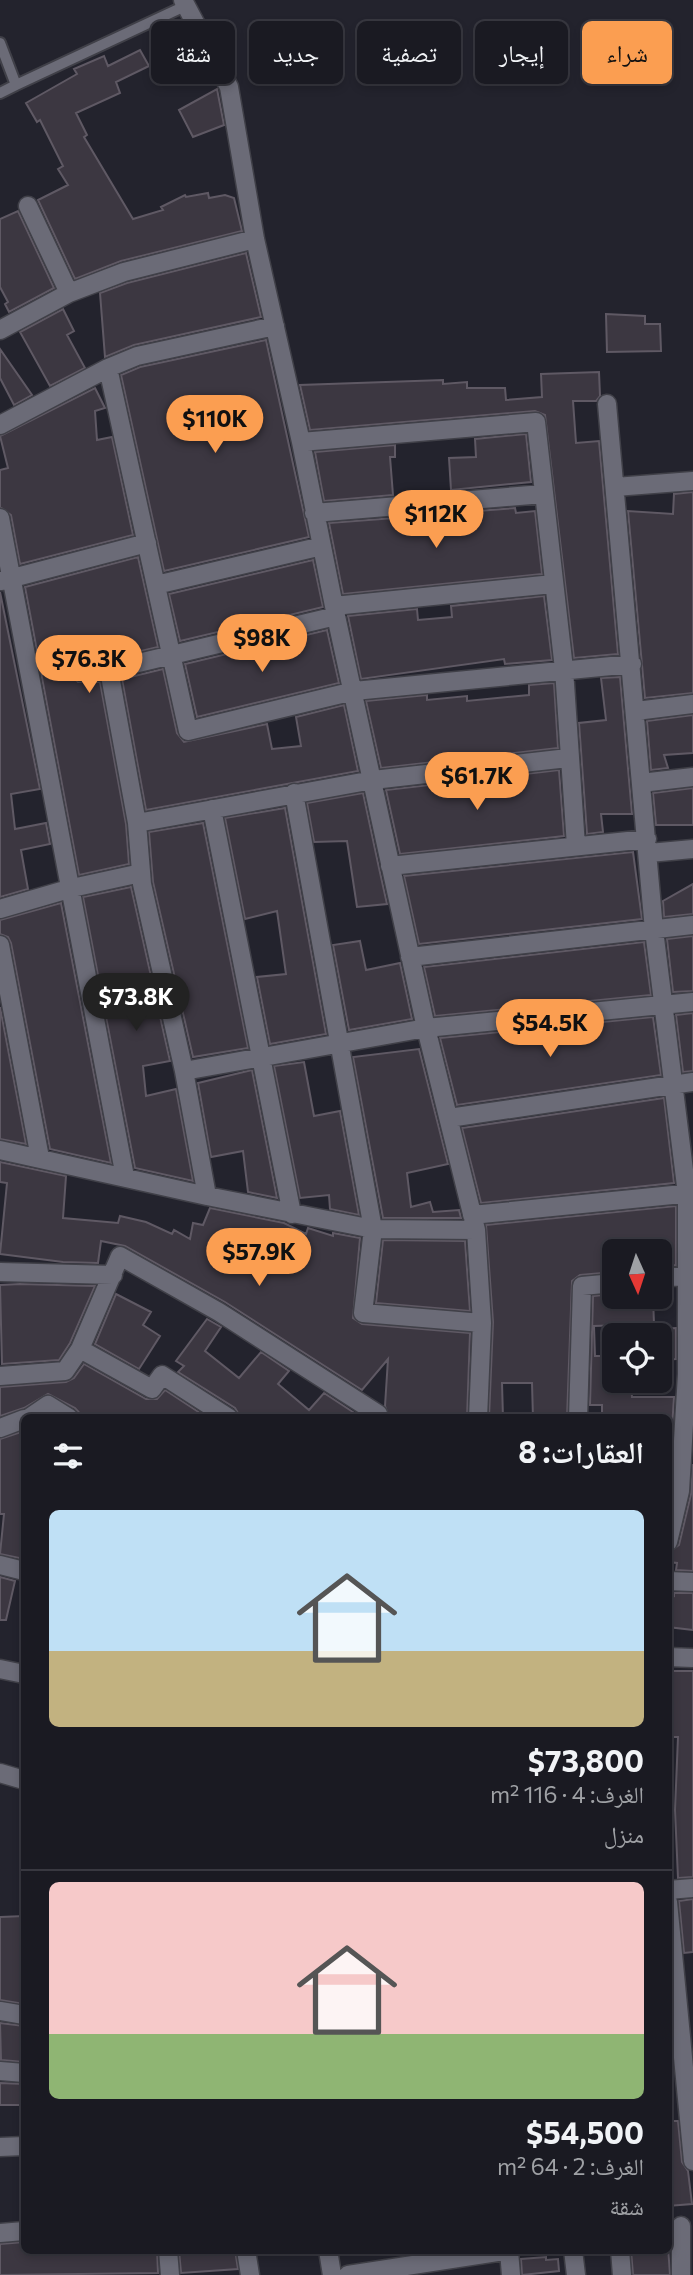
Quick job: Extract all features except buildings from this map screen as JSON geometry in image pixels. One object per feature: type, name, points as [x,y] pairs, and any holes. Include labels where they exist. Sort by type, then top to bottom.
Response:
[{"type":"street","points":[[188,2],[229,88],[255,239],[301,442],[390,866],[474,1223],[482,1323],[478,1414]]},
{"type":"street","points":[[28,206],[69,293]]},
{"type":"street","points":[[0,330],[69,293],[124,272],[255,239]]},
{"type":"street","points":[[0,425],[108,368],[137,356],[275,326]]},
{"type":"street","points":[[108,368],[188,731],[354,691],[632,664]]},
{"type":"street","points":[[607,404],[654,930],[690,1194],[688,1437],[679,1504],[672,1528]]},
{"type":"street","points":[[301,442],[536,422],[564,669],[576,846]]},
{"type":"street","points":[[615,487],[693,481]]},
{"type":"street","points":[[314,513],[543,494]]},
{"type":"street","points":[[0,518],[6,580],[72,888],[125,1177]]},
{"type":"street","points":[[6,580],[147,543]]},
{"type":"street","points":[[156,585],[322,546]]},
{"type":"street","points":[[82,672],[109,670],[335,611],[553,584]]},
{"type":"street","points":[[109,670],[137,823],[141,873],[184,1071],[207,1196]]},
{"type":"street","points":[[636,710],[693,704]]},
{"type":"street","points":[[137,823],[373,780],[568,758]]},
{"type":"street","points":[[641,783],[693,777]]},
{"type":"street","points":[[293,793],[373,1229],[363,1313],[482,1323]]},
{"type":"street","points":[[212,809],[292,1214]]},
{"type":"street","points":[[390,866],[576,846],[693,849]]},
{"type":"street","points":[[0,909],[72,888],[141,873]]},
{"type":"street","points":[[410,957],[693,925]]},
{"type":"street","points":[[0,945],[40,1158]]},
{"type":"street","points":[[184,1071],[426,1028],[693,1002]]},
{"type":"street","points":[[449,1118],[693,1082]]},
{"type":"street","points":[[0,1150],[207,1196],[373,1229],[474,1223],[690,1194]]},
{"type":"street","points":[[0,1377],[65,1371],[80,1349],[120,1256],[219,1312],[378,1414]]},
{"type":"street","points":[[0,1272],[113,1275]]},
{"type":"street","points":[[672,1277],[691,1275]]},
{"type":"street","points":[[578,1414],[582,1286],[602,1284]]},
{"type":"street","points":[[80,1349],[152,1389],[162,1375],[223,1414]]},
{"type":"street","points":[[33,1414],[48,1405],[63,1414]]},
{"type":"street","points":[[0,1428],[21,1420]]},
{"type":"street","points":[[0,1564],[21,1570]]},
{"type":"street","points":[[672,1581],[693,1582]]},
{"type":"street","points":[[672,1657],[693,1658]]},
{"type":"street","points":[[0,1669],[21,1673]]},
{"type":"street","points":[[0,1773],[21,1779]]},
{"type":"street","points":[[672,1891],[693,1888]]},
{"type":"street","points":[[672,1943],[693,2161]]},
{"type":"street","points":[[0,2011],[21,2014]]},
{"type":"street","points":[[0,2071],[21,2073]]},
{"type":"street","points":[[0,2147],[21,2146]]},
{"type":"street","points":[[681,2226],[681,2275]]},
{"type":"street","points":[[0,2233],[21,2231]]},
{"type":"street","points":[[168,2254],[170,2275]]},
{"type":"street","points":[[247,2254],[250,2275]]},
{"type":"street","points":[[329,2254],[332,2275]]},
{"type":"street","points":[[348,2275],[419,2264],[468,2266],[502,2254]]},
{"type":"street","points":[[510,2254],[511,2275]]},
{"type":"street","points":[[573,2254],[576,2275]]},
{"type":"street","points":[[620,2254],[622,2275]]},
{"type":"lane","points":[[0,93],[188,2]]},
{"type":"lane","points":[[0,43],[16,85]]}]
